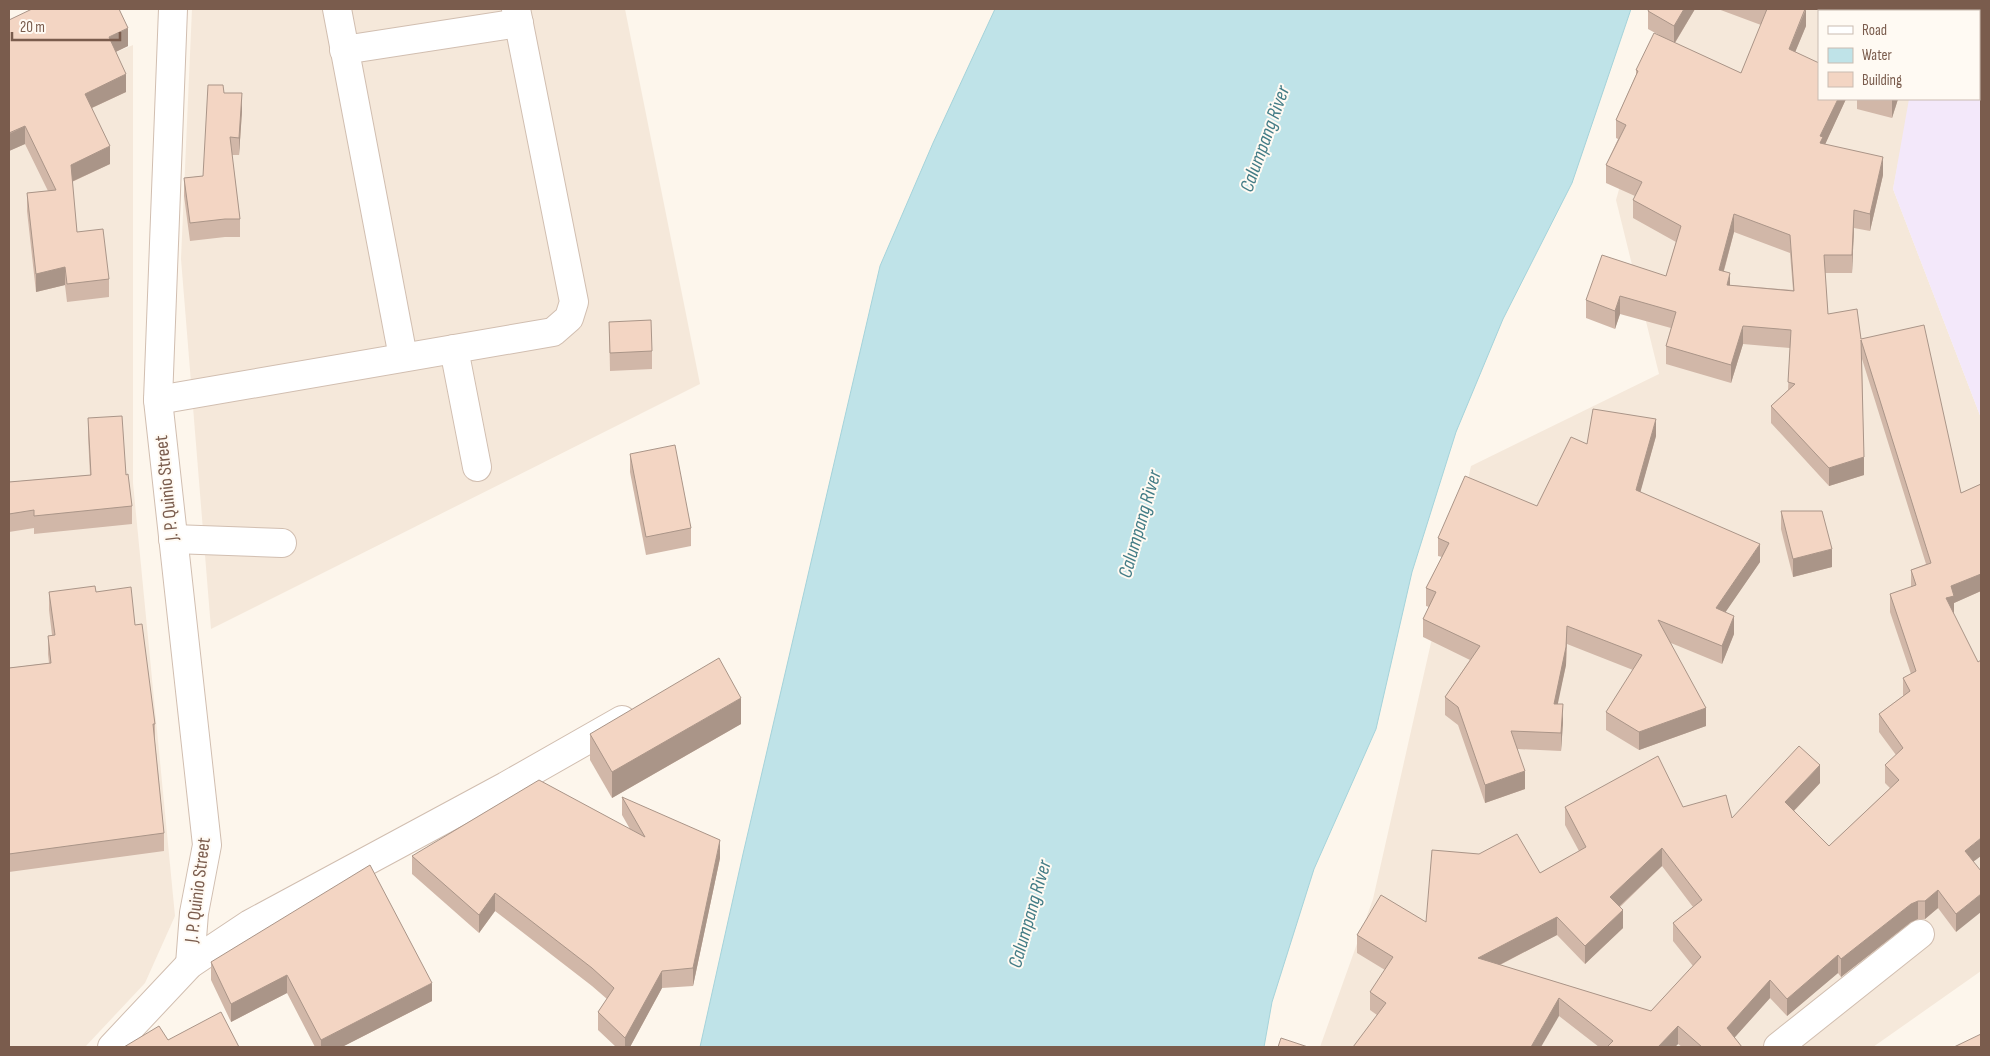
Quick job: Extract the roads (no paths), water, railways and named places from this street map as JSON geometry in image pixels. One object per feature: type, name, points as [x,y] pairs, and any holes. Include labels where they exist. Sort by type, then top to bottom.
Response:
[{"type":"street","name":"J. P. Quinio Street","points":[[173,9],[158,400],[207,845],[194,913],[190,964]]},
{"type":"street","points":[[337,9],[403,357]]},
{"type":"street","points":[[158,400],[553,332],[569,318],[574,302],[518,16],[344,50]]},
{"type":"street","points":[[454,349],[477,466]]},
{"type":"street","points":[[173,539],[282,542]]},
{"type":"street","points":[[112,1047],[190,964],[250,924],[506,786],[640,710]]},
{"type":"street","points":[[1778,1047],[1920,934]]},
{"type":"water","name":"Calumpang River","points":[[995,9],[1631,9],[1572,183],[1503,319],[1456,432],[1412,572],[1376,729],[1314,869],[1272,1002],[1264,1047],[700,1047],[880,266],[933,143]]}]
